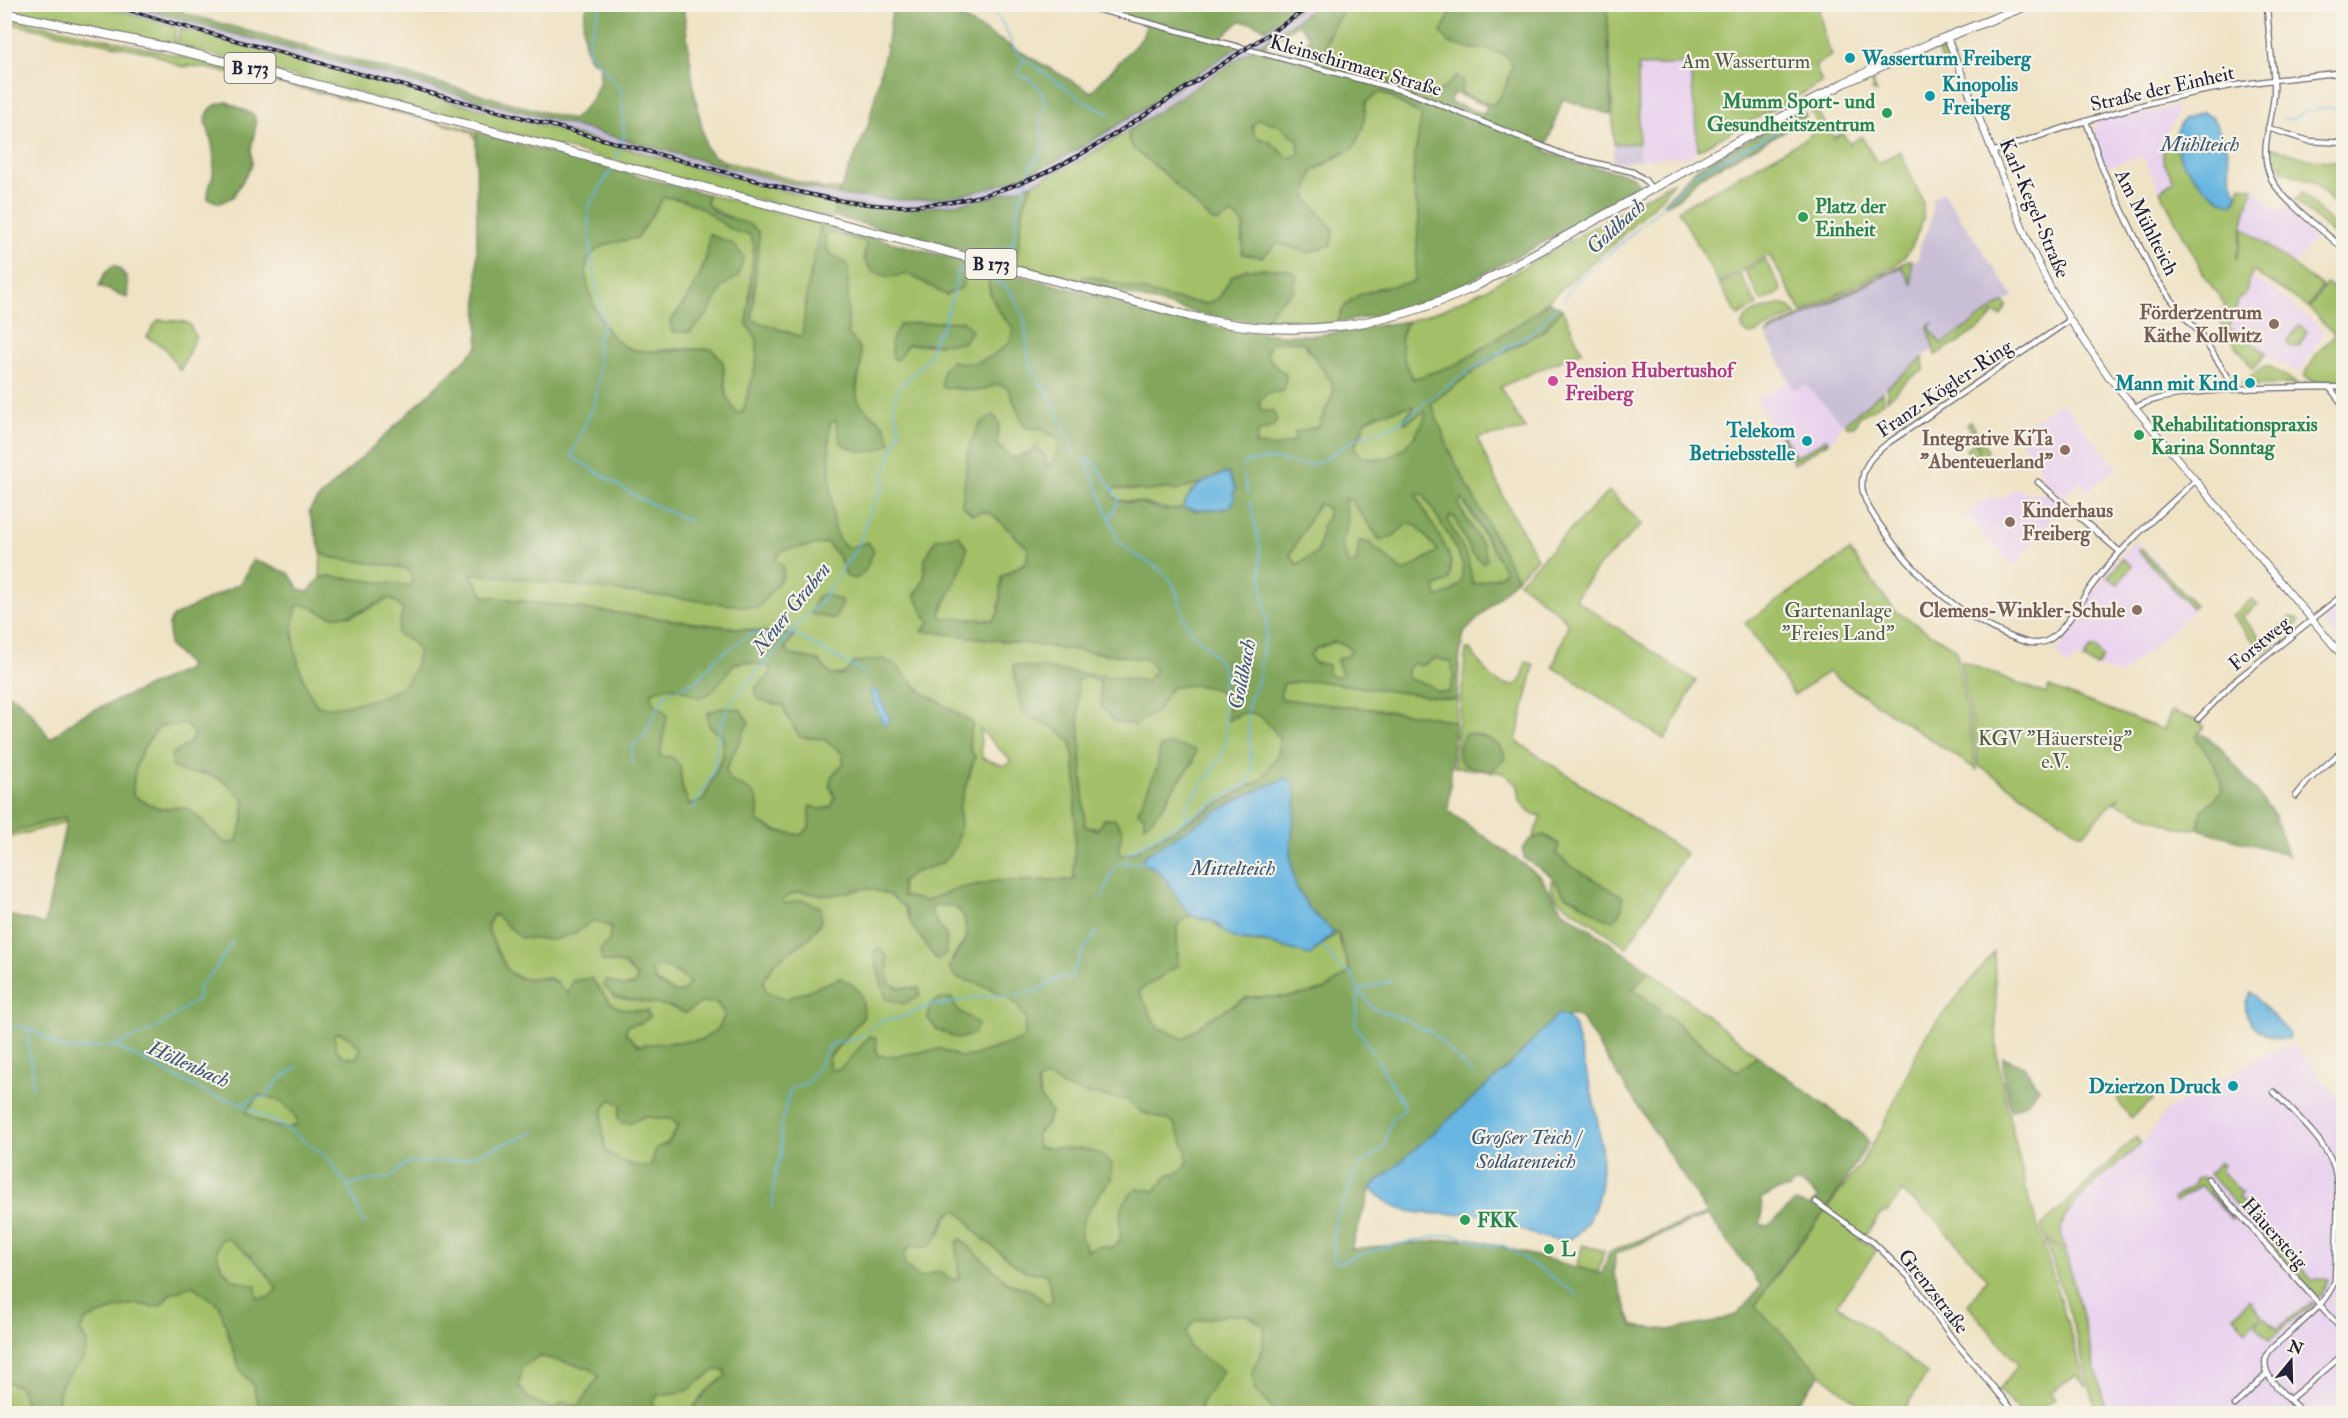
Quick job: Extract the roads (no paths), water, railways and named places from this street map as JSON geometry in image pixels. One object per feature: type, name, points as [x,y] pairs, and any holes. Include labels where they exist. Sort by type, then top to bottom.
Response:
[{"type":"main road","name":"B 173","points":[[5,13],[166,47],[314,84],[1188,316],[1221,324],[1265,329],[1346,327],[1394,317],[1445,300],[1474,287],[1844,83],[1947,37],[2031,4]]},
{"type":"street","name":"Kleinschirmaer Straße","points":[[1078,4],[1411,93],[1567,156],[1633,172],[1645,180],[1651,188]]},
{"type":"street","points":[[2267,4],[2274,81],[2265,156],[2271,180],[2290,201],[2343,249]]},
{"type":"street","name":"Karl-Kegel-Straße","points":[[1947,37],[2030,246],[2051,289],[2070,320],[2103,369],[2134,408],[2343,658]]},
{"type":"street","name":"Straße der Einheit","points":[[1992,152],[2086,121],[2157,102],[2224,87],[2343,72]]},
{"type":"street","name":"Am Mühlteich","points":[[2086,121],[2103,170],[2153,274],[2182,314],[2199,332],[2230,380],[2233,390]]},
{"type":"street","points":[[2268,128],[2310,141],[2343,143]]},
{"type":"street","name":"Franz-Kögler-Ring","points":[[2070,320],[1876,452],[1866,465],[1863,473],[1863,492],[1868,505],[1907,562],[1935,591],[1969,616],[2024,642],[2043,643],[2058,633],[2119,551],[2196,480]]},
{"type":"street","points":[[2134,408],[2140,404],[2187,394],[2233,390],[2343,387]]},
{"type":"street","points":[[2330,388],[2343,406]]},
{"type":"street","points":[[2038,482],[2119,551]]},
{"type":"street","name":"Forstweg","points":[[2198,719],[2235,681],[2343,594]]},
{"type":"street","points":[[2296,796],[2307,781],[2343,749]]},
{"type":"street","name":"Häuersteig","points":[[2267,1374],[2264,1362],[2266,1355],[2289,1331],[2320,1306],[2335,1281],[2337,1196],[2335,1169],[2326,1151],[2274,1092]]},
{"type":"street","name":"Häuersteig","points":[[2208,1179],[2343,1332]]},
{"type":"street","name":"Grenzstraße","points":[[1816,1202],[1874,1244],[1909,1277],[1952,1338],[2016,1413]]},
{"type":"street","points":[[2290,1399],[2343,1354]]},
{"type":"street","points":[[2235,1405],[2267,1374],[2304,1413]]},
{"type":"water","name":"Mühlteich","points":[[2199,113],[2205,113],[2213,118],[2227,146],[2231,180],[2238,195],[2233,204],[2216,196],[2197,180],[2177,151],[2175,140],[2180,125],[2183,120]]},
{"type":"water","points":[[1228,473],[1236,489],[1231,506],[1207,510],[1183,508],[1190,495],[1200,485],[1213,477]]},
{"type":"water","points":[[871,690],[876,690],[890,718],[886,725],[883,724],[870,694]]},
{"type":"water","name":"Mittelteich","points":[[1287,778],[1292,782],[1296,795],[1290,855],[1295,885],[1310,910],[1334,932],[1310,955],[1262,941],[1238,939],[1212,921],[1193,916],[1184,908],[1159,871],[1145,865],[1142,860],[1146,855],[1215,813]]},
{"type":"water","points":[[2251,992],[2289,1033],[2289,1039],[2270,1036],[2254,1026],[2246,1010],[2246,1001]]},
{"type":"water","name":"Großer Teich / Soldatenteich","points":[[1558,1014],[1567,1017],[1574,1025],[1593,1098],[1601,1153],[1601,1179],[1596,1203],[1586,1224],[1577,1235],[1560,1240],[1543,1237],[1482,1213],[1437,1214],[1409,1211],[1383,1199],[1371,1188],[1507,1068]]},
{"type":"waterway","points":[[602,4],[588,40],[588,50],[621,90],[624,134],[616,160]]},
{"type":"waterway","points":[[984,4],[1000,20],[1014,47],[1024,58],[1018,72],[1019,76],[1037,85],[1046,104],[1039,117],[1043,135],[1042,152],[1030,168],[1019,199],[1013,243],[993,255]]},
{"type":"waterway","points":[[1025,59],[1087,103],[1110,114]]},
{"type":"waterway","name":"Goldbach","points":[[2282,119],[2293,119],[2307,110],[2313,111],[2329,107],[2344,111]]},
{"type":"waterway","name":"Goldbach","points":[[1694,174],[1786,127],[1798,116]]},
{"type":"waterway","points":[[613,167],[588,208],[591,256],[604,324],[598,338],[599,379],[595,403],[571,456],[639,498],[692,522]]},
{"type":"waterway","name":"Goldbach","points":[[1564,300],[1570,288],[1653,215],[1691,178]]},
{"type":"waterway","name":"Neuer Graben","points":[[693,809],[713,773],[720,727],[731,701],[803,618],[819,604],[859,544],[874,502],[883,489],[884,473],[900,430],[893,406],[898,389],[928,359],[935,337],[943,326],[956,286],[956,273],[960,269],[969,272]]},
{"type":"waterway","points":[[973,272],[984,275],[987,273],[988,276],[1005,286],[1015,298],[1024,318],[1029,361],[1038,382],[1050,395],[1074,453]]},
{"type":"waterway","name":"Goldbach","points":[[1422,404],[1529,334],[1544,322],[1558,305]]},
{"type":"waterway","name":"Goldbach","points":[[1243,466],[1245,462],[1268,459],[1301,465],[1315,463],[1359,437],[1398,423],[1420,407]]},
{"type":"waterway","points":[[1081,458],[1088,463],[1118,540],[1129,551],[1160,570],[1171,580],[1185,621],[1217,658],[1224,677],[1222,704],[1226,735],[1224,749],[1215,767],[1189,802],[1185,810],[1188,818],[1126,854]]},
{"type":"waterway","points":[[1083,459],[1092,460],[1119,499],[1111,517]]},
{"type":"waterway","name":"Goldbach","points":[[1242,471],[1248,494]]},
{"type":"waterway","name":"Goldbach","points":[[1189,818],[1248,783],[1252,771],[1247,707],[1258,681],[1267,625],[1260,547],[1250,502]]},
{"type":"waterway","points":[[632,765],[633,745],[643,738],[665,694],[698,680],[716,658],[751,633],[788,638]]},
{"type":"waterway","points":[[792,633],[865,673]]},
{"type":"waterway","points":[[1126,860],[1125,864],[1144,862]]},
{"type":"waterway","points":[[1102,899],[1113,869],[1123,862]]},
{"type":"waterway","points":[[772,1208],[776,1168],[781,1156],[781,1127],[790,1089],[808,1082],[828,1047],[835,1043],[856,1039],[882,1020],[901,1018],[933,1004],[940,1005],[977,997],[1026,993],[1041,989],[1060,977],[1070,979],[1083,951],[1098,932]]},
{"type":"waterway","points":[[4,939],[8,950],[4,967]]},
{"type":"waterway","points":[[116,1045],[154,1030],[198,999],[198,987],[214,971],[233,942]]},
{"type":"waterway","points":[[1322,945],[1341,970],[1350,972],[1359,990],[1373,1008],[1409,1021],[1421,1029],[1431,1031],[1472,1074]]},
{"type":"waterway","points":[[1373,1054],[1355,1024],[1359,990],[1391,981]]},
{"type":"waterway","name":"Höllenbach","points":[[4,1023],[32,1030],[64,1050],[115,1046],[215,1097],[234,1100],[291,1131],[328,1158],[343,1179]]},
{"type":"waterway","points":[[28,1029],[27,1037],[33,1073],[32,1089]]},
{"type":"waterway","points":[[1377,1060],[1405,1106],[1403,1111],[1392,1119],[1383,1149],[1358,1166],[1336,1220],[1333,1235],[1334,1262],[1393,1245],[1451,1234],[1492,1246],[1504,1245],[1578,1295]]},
{"type":"waterway","points":[[240,1103],[265,1097],[281,1078],[298,1067]]},
{"type":"waterway","points":[[347,1185],[393,1176],[406,1163],[462,1160],[536,1132]]},
{"type":"waterway","name":"Höllenbach","points":[[345,1180],[365,1224]]},
{"type":"railway","points":[[109,4],[175,24],[787,189],[843,201],[899,206],[976,197],[1043,174],[1105,140],[1314,4]]},
{"type":"place","name":"Wasserturm Freiberg","points":[[1850,58]]},
{"type":"place","name":"Kinopolis Freiberg","points":[[1930,96]]},
{"type":"place","name":"Mumm Sport- und Gesundheitszentrum","points":[[1887,113]]},
{"type":"place","name":"Platz der Einheit","points":[[1803,217]]},
{"type":"place","name":"Förderzentrum Käthe Kollwitz","points":[[2274,324]]},
{"type":"place","name":"Pension Hubertushof Freiberg","points":[[1553,381]]},
{"type":"place","name":"Mann mit Kind","points":[[2250,383]]},
{"type":"place","name":"Rehabilitationspraxis Karina Sonntag","points":[[2139,435]]},
{"type":"place","name":"Telekom Betriebsstelle","points":[[1807,441]]},
{"type":"place","name":"Integrative KiTa \"Abenteuerland\"","points":[[2065,450]]},
{"type":"place","name":"Kinderhaus Freiberg","points":[[2010,522]]},
{"type":"place","name":"Clemens-Winkler-Schule","points":[[2137,610]]},
{"type":"place","name":"Dzierzon Druck","points":[[2233,1086]]},
{"type":"place","name":"FKK","points":[[1465,1220]]},
{"type":"place","name":"L","points":[[1549,1249]]},
{"type":"park label","name":"Am Wasserturm","points":[[1746,61]]},
{"type":"park label","name":"Gartenanlage \"Freies Land\"","points":[[1838,622]]},
{"type":"park label","name":"KGV \"Häuersteig\" e.V.","points":[[2055,750]]}]
